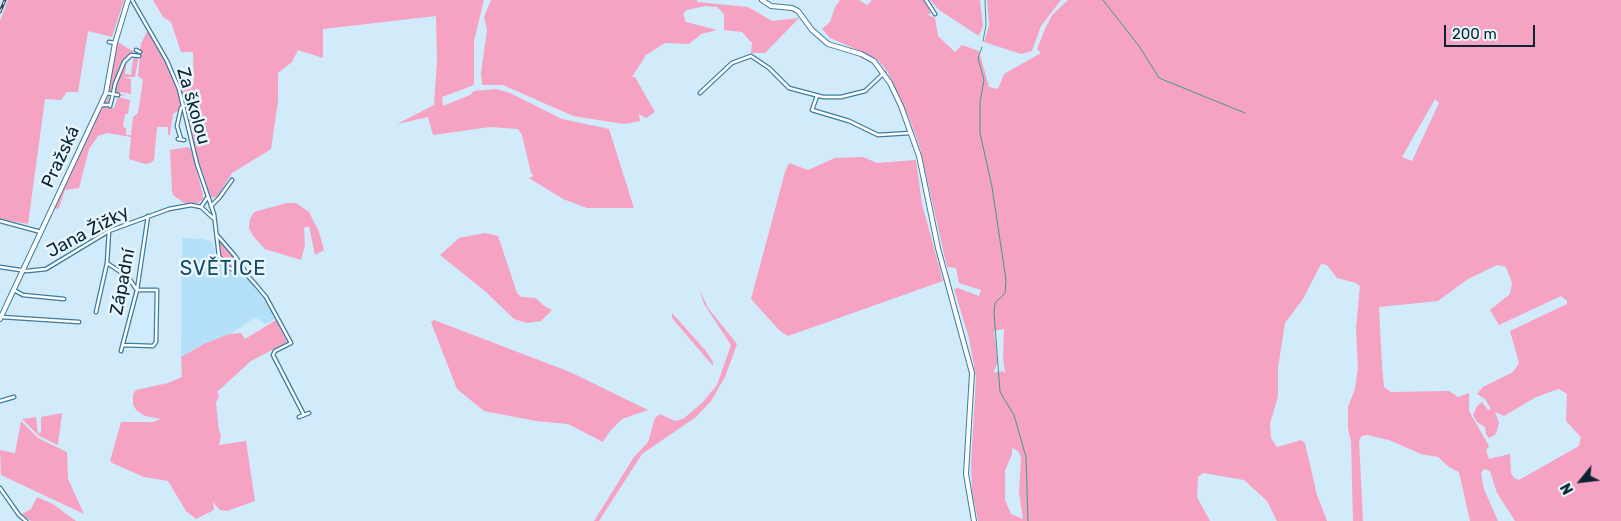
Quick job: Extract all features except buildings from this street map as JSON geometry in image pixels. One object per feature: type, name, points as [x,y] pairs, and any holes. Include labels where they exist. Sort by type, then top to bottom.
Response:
[{"type":"street","name":"Pražská","points":[[0,318],[106,93],[128,0]]},
{"type":"street","name":"Za školou","points":[[132,0],[167,61],[184,106],[197,164],[215,221],[217,253],[234,272],[247,275]]},
{"type":"street","points":[[762,0],[771,6],[798,11],[822,40],[828,44],[867,56],[874,61],[884,73],[902,106],[919,156],[938,248],[972,373],[966,474],[974,521]]},
{"type":"street","points":[[926,0],[936,14]]},
{"type":"street","points":[[110,42],[117,41]]},
{"type":"street","points":[[101,105],[110,106],[116,79],[126,58],[138,53],[131,59]]},
{"type":"street","points":[[700,93],[732,63],[742,57],[751,56],[770,68],[789,88],[831,98],[854,95],[869,88],[884,73]]},
{"type":"street","points":[[106,93],[118,95]]},
{"type":"street","points":[[817,96],[812,110],[849,121],[878,135],[912,133]]},
{"type":"street","points":[[181,139],[178,126],[181,108],[184,106]]},
{"type":"street","points":[[211,206],[232,180]]},
{"type":"street","points":[[207,196],[201,206],[209,212],[215,221]]},
{"type":"street","name":"Jana Žižky","points":[[0,267],[23,271],[51,267],[110,231],[148,216],[177,208],[201,206]]},
{"type":"street","name":"Západní","points":[[121,351],[137,290],[148,216]]},
{"type":"street","points":[[0,221],[41,232]]},
{"type":"street","points":[[96,312],[107,263],[110,231]]},
{"type":"street","points":[[216,235],[235,256],[247,275],[264,295],[291,343],[274,352],[274,357],[304,415]]},
{"type":"street","points":[[107,263],[128,277],[137,290],[157,290],[156,342],[153,346],[123,345]]},
{"type":"street","points":[[14,290],[23,295],[64,299]]},
{"type":"street","points":[[0,318],[79,322]]},
{"type":"street","points":[[0,401],[14,397]]},
{"type":"street","points":[[299,417],[309,413]]},
{"type":"street","points":[[0,488],[19,515],[26,521]]},
{"type":"shaded area","points":[[8,0],[124,0],[112,37],[88,31],[78,92],[67,92],[61,100],[45,99],[28,224],[0,219],[0,21]]},
{"type":"shaded area","points":[[153,0],[484,0],[474,41],[474,85],[442,97],[443,106],[470,95],[474,91],[496,89],[510,93],[562,119],[609,129],[634,208],[587,208],[563,199],[529,178],[534,176],[531,173],[522,135],[518,129],[490,127],[433,135],[428,117],[397,124],[434,105],[437,61],[436,16],[323,29],[323,58],[298,50],[292,62],[278,73],[278,101],[271,149],[232,173],[217,197],[209,198],[198,164],[178,84],[194,83],[193,52],[181,52],[171,22],[163,17]]},
{"type":"shaded area","points":[[491,0],[697,0],[697,2],[748,7],[772,21],[799,18],[765,53],[751,53],[752,43],[742,32],[724,30],[724,14],[717,7],[705,6],[687,10],[683,14],[686,22],[717,30],[701,34],[689,44],[665,43],[646,55],[632,77],[635,77],[655,112],[646,118],[639,114],[640,121],[624,124],[573,116],[503,85],[482,85],[481,73],[487,30],[484,17]]},
{"type":"shaded area","points":[[840,0],[859,0],[867,5],[872,0],[924,0],[931,8],[929,10],[931,13],[928,15],[935,18],[938,36],[955,52],[962,45],[979,51],[989,87],[998,89],[1004,74],[1041,53],[1037,49],[1052,15],[1068,0],[1621,0],[1621,521],[1515,521],[1497,493],[1490,471],[1484,469],[1481,473],[1484,489],[1498,521],[1470,521],[1459,472],[1449,467],[1438,457],[1421,454],[1389,440],[1367,435],[1362,436],[1359,440],[1363,521],[1353,521],[1351,441],[1348,429],[1348,407],[1355,389],[1358,368],[1356,328],[1360,286],[1356,283],[1337,278],[1327,265],[1321,264],[1303,299],[1285,323],[1278,368],[1278,397],[1270,423],[1271,438],[1277,447],[1301,440],[1305,443],[1317,495],[1327,521],[1277,521],[1267,501],[1244,480],[1203,473],[1198,477],[1197,497],[1210,521],[978,521],[972,491],[971,463],[976,378],[969,338],[954,289],[958,288],[979,296],[981,290],[959,283],[956,268],[947,267],[920,148],[910,120],[887,71],[876,58],[830,38],[822,29],[830,22],[835,7]],"holes":[[[1435,99],[1439,103],[1412,161],[1402,157]],[[1497,265],[1506,267],[1512,283],[1510,294],[1490,310],[1499,325],[1561,296],[1567,301],[1567,304],[1510,331],[1519,363],[1513,372],[1483,387],[1477,394],[1485,399],[1491,409],[1488,410],[1482,402],[1477,406],[1473,415],[1477,422],[1485,427],[1489,438],[1496,434],[1499,423],[1495,412],[1504,416],[1536,397],[1559,389],[1567,394],[1566,421],[1581,437],[1579,446],[1519,480],[1514,478],[1511,473],[1510,454],[1489,459],[1486,450],[1489,446],[1469,411],[1469,393],[1458,397],[1449,391],[1391,392],[1384,387],[1379,307],[1438,301],[1468,279]],[[1004,329],[1003,356],[1005,374],[1003,371],[993,373],[998,362],[994,331]],[[1012,448],[1018,451],[1021,457],[1019,492],[1023,519],[1011,514],[1005,500],[1005,471],[1012,454]]]},
{"type":"shaded area","points":[[930,0],[980,0],[983,26],[979,36],[939,10]]},
{"type":"shaded area","points":[[987,0],[1061,0],[1041,26],[1032,51],[1021,54],[984,42],[989,25]]},
{"type":"shaded area","points":[[149,27],[176,81],[184,106],[181,105],[179,110],[173,114],[170,135],[168,135],[168,127],[157,127],[154,160],[145,164],[129,159],[131,137],[107,133],[98,136],[89,149],[79,188],[65,190],[59,208],[56,209],[54,206],[107,96],[109,96],[107,106],[114,108],[118,97],[130,100],[128,114],[125,114],[123,127],[126,128],[126,135],[131,135],[133,117],[138,113],[143,80],[138,76],[141,44]]},
{"type":"shaded area","points":[[118,42],[137,54],[131,54],[126,57],[111,92],[108,91]]},
{"type":"shaded area","points":[[137,57],[138,60],[135,77],[123,77],[131,79],[131,94],[120,92],[119,94],[127,95],[118,96],[114,92],[116,78],[120,77],[118,76],[127,58],[125,74],[131,75],[133,59]]},
{"type":"shaded area","points":[[188,147],[191,149],[203,195],[203,199],[198,203],[184,203],[173,195],[172,191],[170,150]]},
{"type":"shaded area","points":[[863,157],[877,163],[916,160],[922,204],[943,281],[788,336],[780,331],[751,299],[785,172],[789,163],[808,170],[835,158]]},
{"type":"shaded area","points":[[287,203],[296,203],[309,212],[319,232],[324,250],[315,255],[309,226],[304,228],[305,245],[301,260],[265,249],[253,236],[249,228],[250,219],[254,212]]},
{"type":"shaded area","points":[[485,233],[498,236],[517,293],[521,297],[536,298],[544,306],[552,310],[541,321],[527,323],[514,319],[486,292],[440,255],[459,238]]},
{"type":"shaded area","points":[[182,238],[203,239],[212,242],[217,259],[233,274],[249,280],[262,296],[276,319],[265,324],[255,317],[231,334],[204,344],[181,357]]},
{"type":"shaded area","points":[[217,238],[235,257],[243,273],[231,268],[222,257]]},
{"type":"shaded area","points":[[700,290],[708,308],[737,344],[725,377],[711,401],[696,417],[642,454],[599,521],[594,521],[634,457],[648,442],[655,418],[660,414],[675,421],[683,419],[702,403],[717,385],[731,345],[704,304]]},
{"type":"shaded area","points":[[672,313],[706,351],[713,362],[713,366],[672,318]]},
{"type":"shaded area","points":[[276,320],[287,342],[251,361],[217,392],[219,395],[216,403],[221,434],[219,445],[246,441],[255,501],[227,511],[220,510],[213,502],[214,510],[196,519],[186,511],[168,481],[144,477],[110,461],[121,422],[153,422],[161,419],[145,416],[137,411],[133,405],[133,394],[136,390],[168,383],[182,377],[181,357],[204,344],[229,334],[241,333],[245,339]]},
{"type":"shaded area","points":[[434,320],[570,372],[648,410],[622,419],[610,431],[603,442],[568,424],[536,421],[484,411],[457,389],[431,322]]},
{"type":"shaded area","points":[[62,413],[58,445],[39,436],[22,419],[36,417],[38,434],[41,432],[41,417]]},
{"type":"shaded area","points":[[21,421],[38,438],[67,452],[68,479],[84,514],[1,475],[0,450],[15,453]]},
{"type":"shaded area","points":[[37,497],[53,504],[76,521],[31,521],[22,514],[31,509]]},
{"type":"waterway","points":[[983,41],[986,25],[985,0]]},
{"type":"waterway","points":[[1103,0],[1139,46],[1159,78],[1245,113]]},
{"type":"waterway","points":[[982,47],[978,58],[984,80],[980,102],[980,133],[992,187],[1006,280],[1005,293],[995,303],[994,312],[1000,392],[1014,415],[1026,457],[1028,521]]},
{"type":"railway","points":[[0,12],[5,0]]},
{"type":"district","name":"SVĚTICE","points":[[223,269]]}]
